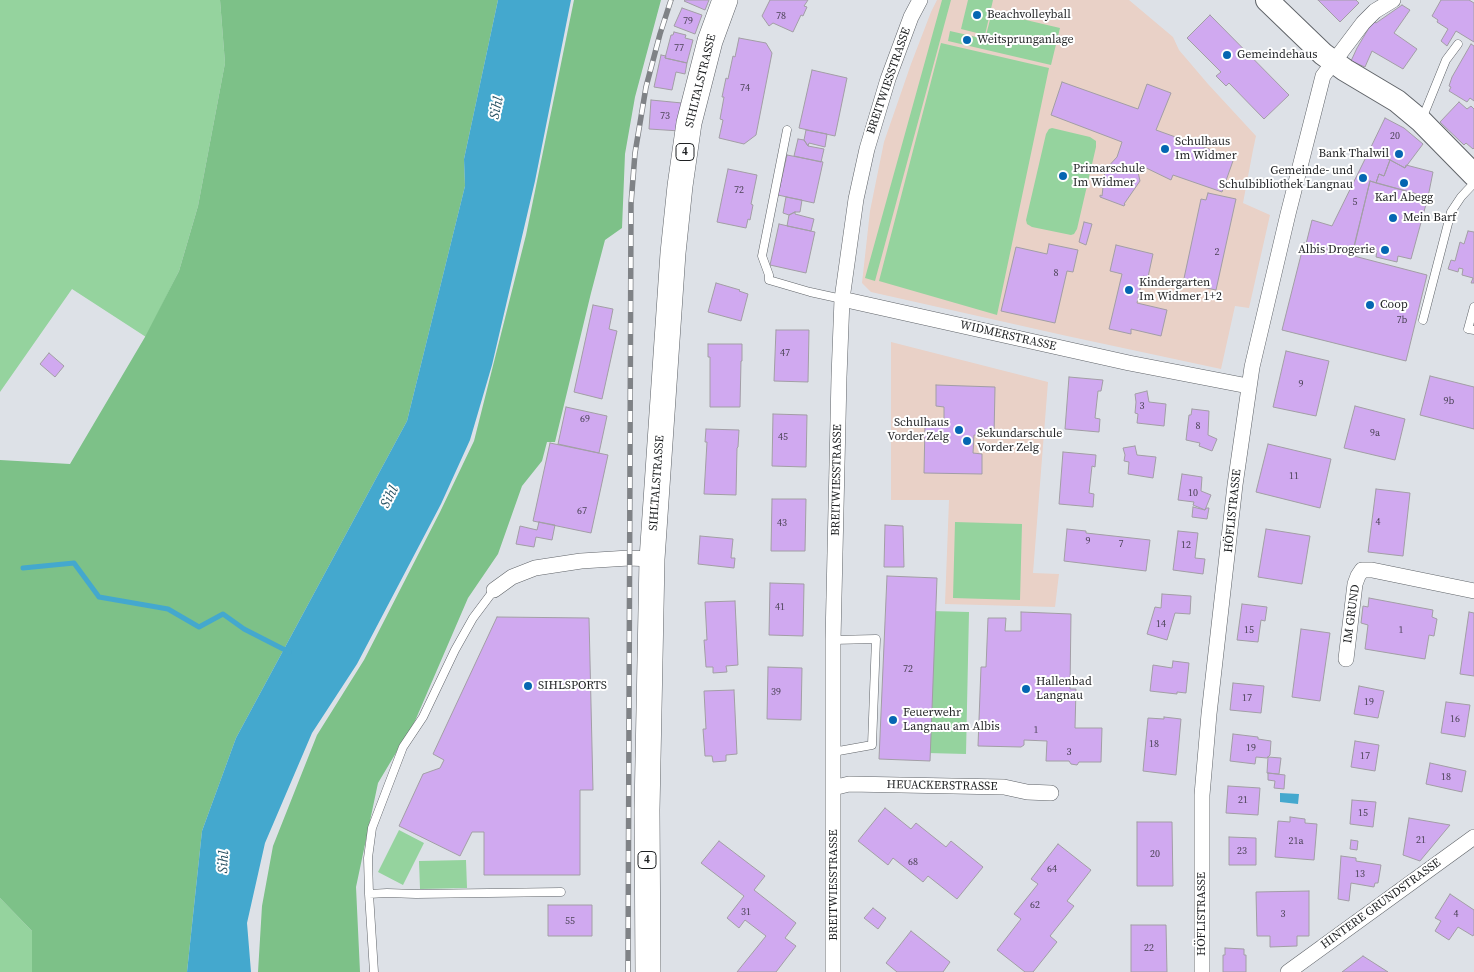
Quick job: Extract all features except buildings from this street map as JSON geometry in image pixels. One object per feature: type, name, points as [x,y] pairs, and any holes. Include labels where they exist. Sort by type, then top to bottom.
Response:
[{"type":"main road","name":"SIHLTALSTRASSE","points":[[648,972],[647,810],[652,558],[672,262],[689,123],[710,41],[725,0]]},
{"type":"main road","points":[[1267,0],[1312,45],[1334,62],[1397,101],[1421,121],[1474,175]]},
{"type":"street","name":"BREITWIESSTRASSE","points":[[833,972],[833,640],[842,299],[856,199],[867,149],[888,79],[911,18],[920,0]]},
{"type":"street","name":"HÖFLISTRASSE","points":[[1202,972],[1202,795],[1210,705],[1248,386],[1288,214],[1323,76],[1369,17],[1393,0]]},
{"type":"street","name":"WIDMERSTRASSE","points":[[842,299],[1129,363],[1248,386]]},
{"type":"street","points":[[494,590],[512,577],[535,568],[581,561],[652,558]]},
{"type":"street","name":"IM GRUND","points":[[1346,659],[1355,584],[1362,570],[1372,570],[1474,591]]},
{"type":"street","name":"HEUACKERSTRASSE","points":[[834,788],[849,784],[1004,787],[1027,792],[1051,793]]},
{"type":"street","name":"HINTERE GRUNDSTRASSE","points":[[1288,972],[1474,836]]},
{"type":"lane","points":[[1421,121],[1446,60],[1458,44]]},
{"type":"lane","name":"WIDMERSTRASSE","points":[[787,130],[762,256],[769,274],[769,280],[842,299]]},
{"type":"lane","points":[[1422,320],[1450,212],[1474,183]]},
{"type":"lane","points":[[1474,307],[1468,329],[1474,330]]},
{"type":"lane","points":[[374,972],[368,858],[372,828],[403,747],[423,717],[455,650],[473,618],[494,590]]},
{"type":"lane","points":[[833,640],[876,639],[872,745],[833,752]]},
{"type":"lane","points":[[369,894],[561,892]]},
{"type":"shaded area","name":"Primarschule Im Widmer","points":[[937,0],[1129,0],[1173,37],[1179,50],[1256,136],[1243,203],[1270,215],[1249,308],[1235,306],[1221,369],[871,292],[862,283],[870,211],[884,142],[911,64]]},
{"type":"shaded area","name":"Sekundarschule Vorder Zelg","points":[[891,342],[1048,382],[1033,573],[1059,574],[1055,607],[945,604],[949,500],[891,500]]},
{"type":"green space","points":[[0,0],[220,0],[225,63],[198,206],[179,271],[146,337],[72,289],[0,392]]},
{"type":"green space","points":[[220,0],[498,0],[464,159],[465,186],[407,421],[236,738],[202,831],[187,972],[32,972],[32,931],[0,898],[0,460],[70,464],[145,337],[179,271],[198,206],[225,63]]},
{"type":"green space","points":[[574,0],[661,0],[635,97],[625,154],[622,228],[605,240],[555,442],[547,442],[542,461],[522,486],[498,554],[468,598],[415,721],[378,783],[356,887],[360,972],[258,972],[262,906],[273,846],[317,735],[364,660],[474,441],[526,235]]},
{"type":"green space","points":[[942,0],[951,0],[875,281],[865,278]]},
{"type":"green space","name":"Beachvolleyball","points":[[968,0],[993,0],[985,35],[961,29]]},
{"type":"green space","points":[[992,12],[1060,28],[1051,65],[948,41],[950,31],[985,39]]},
{"type":"green space","points":[[941,43],[1049,68],[997,315],[879,281]]},
{"type":"green space","points":[[1052,128],[1090,137],[1096,141],[1077,229],[1071,235],[1032,227],[1027,224],[1026,220],[1046,134]]},
{"type":"green space","points":[[955,522],[1022,524],[1020,600],[953,598]]},
{"type":"green space","points":[[893,610],[969,612],[966,754],[889,752]]},
{"type":"green space","points":[[399,830],[424,843],[403,885],[378,872]]},
{"type":"green space","points":[[466,860],[467,888],[420,889],[419,861]]},
{"type":"green space","points":[[0,898],[32,931],[32,972],[0,972]]},
{"type":"water","name":"Sihl","points":[[498,0],[571,0],[535,181],[492,365],[470,440],[441,504],[357,664],[312,733],[265,843],[247,923],[251,972],[187,972],[202,831],[236,738],[407,421],[465,186],[464,159]]},
{"type":"water","points":[[1280,793],[1299,794],[1298,804],[1280,802]]},
{"type":"waterway","points":[[23,568],[74,563],[99,597],[168,609],[199,627],[223,614],[244,629],[289,652]]},
{"type":"railway","points":[[628,972],[631,204],[635,153],[646,87],[671,0]]},
{"type":"place","name":"Beachvolleyball","points":[[977,15]]},
{"type":"place","name":"Weitsprunganlage","points":[[967,40]]},
{"type":"place","name":"Gemeindehaus","points":[[1227,55]]},
{"type":"place","name":"Schulhaus Im Widmer","points":[[1165,149]]},
{"type":"place","name":"Bank Thalwil","points":[[1399,154]]},
{"type":"place","name":"Primarschule Im Widmer","points":[[1063,176]]},
{"type":"place","name":"Gemeinde- und Schulbibliothek Langnau","points":[[1363,178]]},
{"type":"place","name":"Karl Abegg","points":[[1404,183]]},
{"type":"place","name":"Mein Barf","points":[[1393,218]]},
{"type":"place","name":"Albis Drogerie","points":[[1385,250]]},
{"type":"place","name":"Kindergarten Im Widmer 1+2","points":[[1129,290]]},
{"type":"place","name":"Coop","points":[[1370,305]]},
{"type":"place","name":"Schulhaus Vorder Zelg","points":[[959,430]]},
{"type":"place","name":"Sekundarschule Vorder Zelg","points":[[967,441]]},
{"type":"place","name":"SIHLSPORTS","points":[[528,686]]},
{"type":"place","name":"Hallenbad Langnau","points":[[1026,689]]},
{"type":"place","name":"Feuerwehr Langnau am Albis","points":[[893,720]]}]
